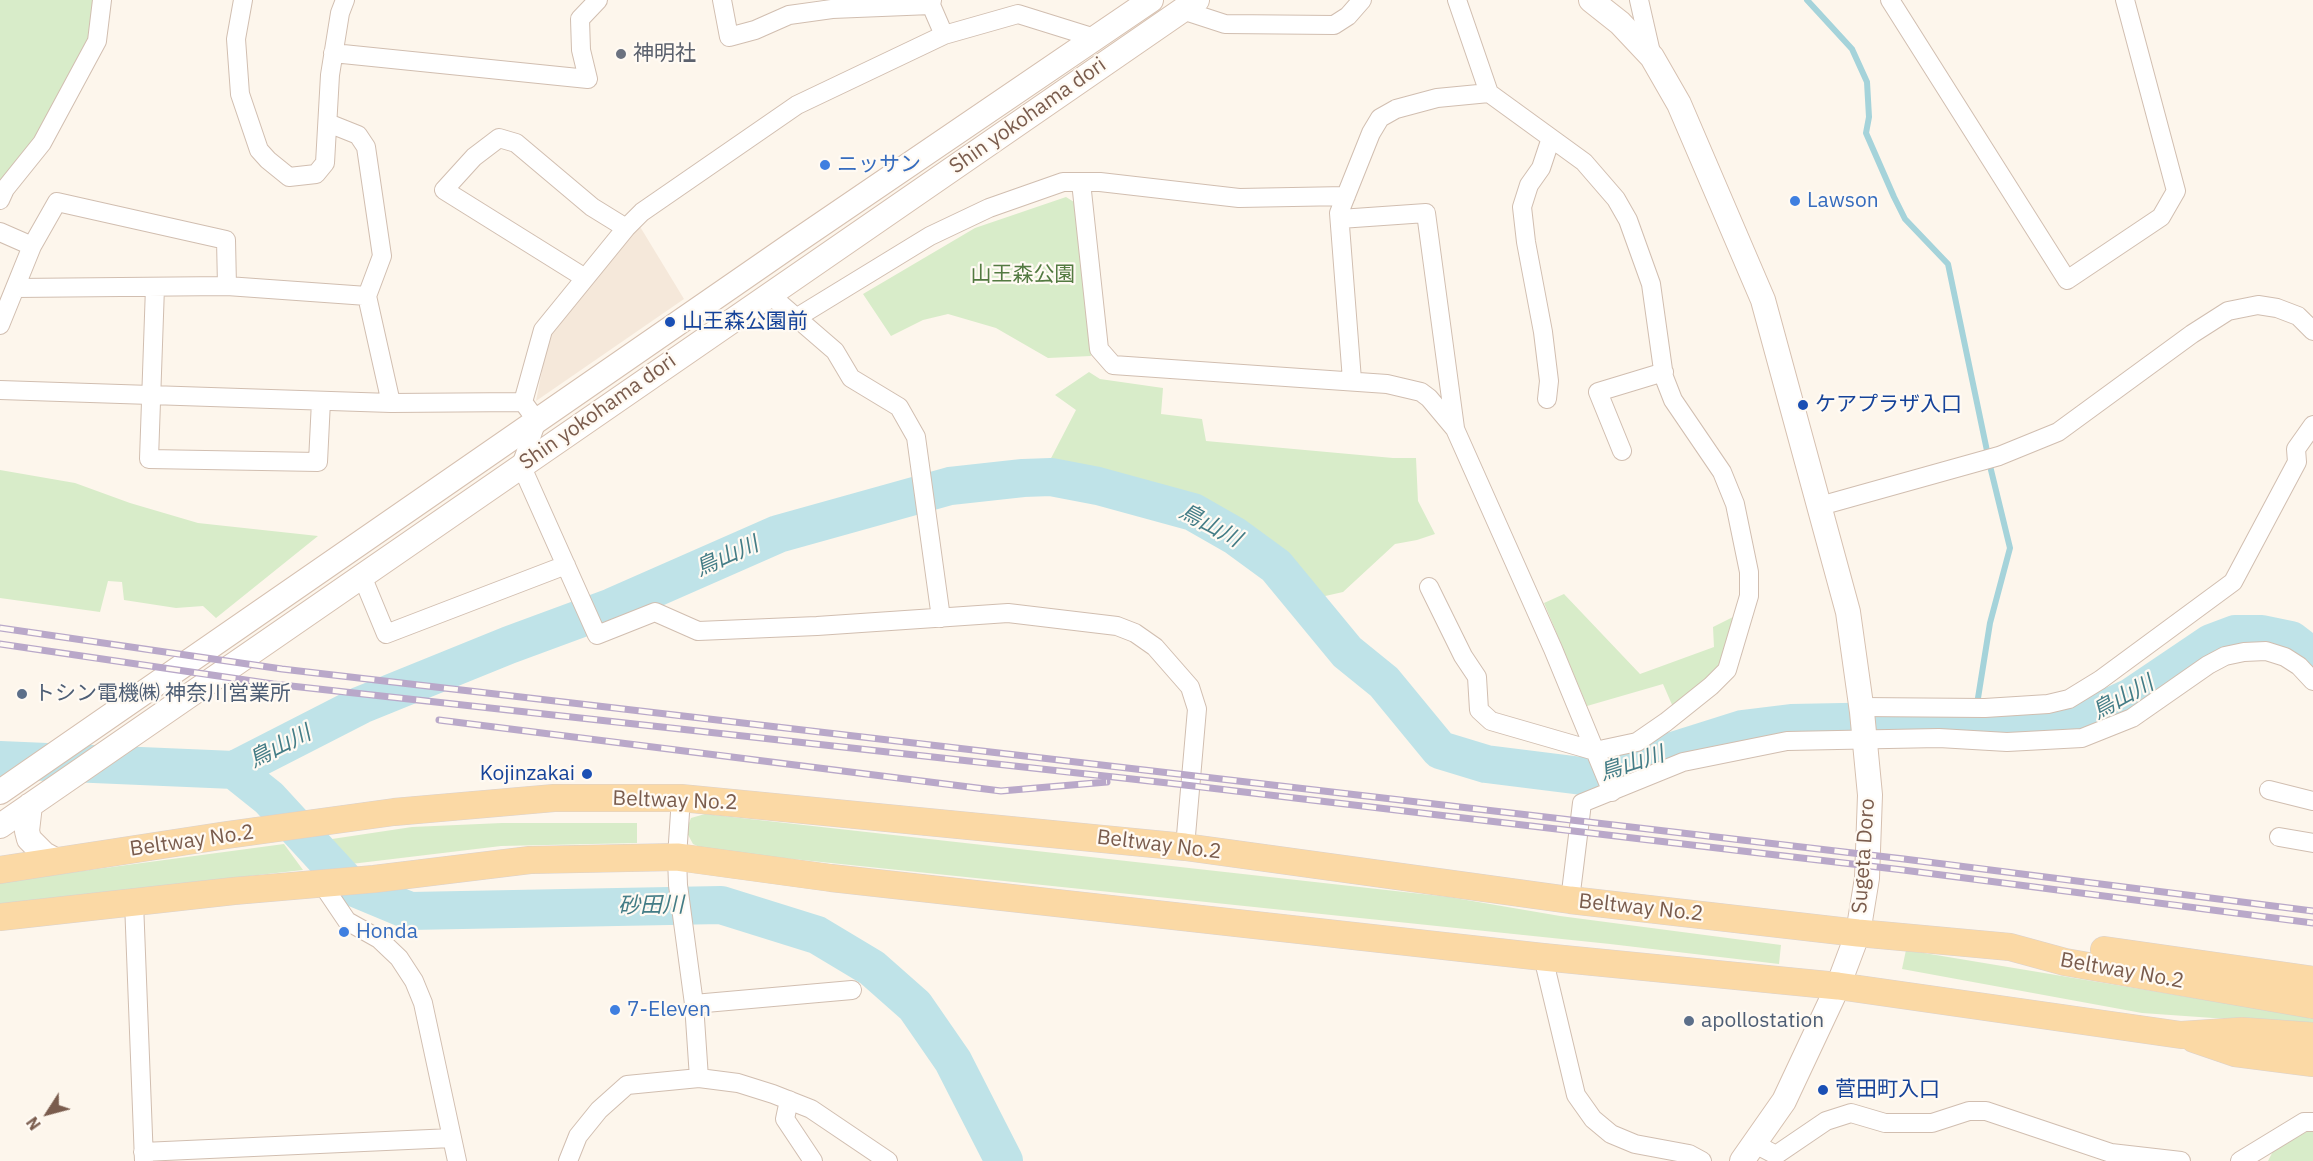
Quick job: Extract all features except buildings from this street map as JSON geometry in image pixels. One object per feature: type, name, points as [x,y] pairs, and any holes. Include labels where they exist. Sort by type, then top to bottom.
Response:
[{"type":"main road","name":"Beltway No.2","points":[[0,870],[394,812],[554,798],[681,798],[1185,847],[1570,900],[1858,933],[2010,947],[2065,962],[2313,1005]]},
{"type":"main road","points":[[0,917],[234,891],[374,879],[530,860],[677,857],[831,878],[1543,957],[1838,986],[2181,1035],[2235,1053],[2313,1063]]},
{"type":"main road","points":[[2010,947],[2058,944],[2313,980]]},
{"type":"main road","points":[[2181,1035],[2242,1031],[2313,1036]]},
{"type":"street","points":[[0,200],[5,189],[42,142],[97,41],[102,0]]},
{"type":"street","points":[[243,0],[236,39],[240,94],[260,150],[268,160],[290,177],[316,174],[325,164],[330,75],[340,14],[345,0]]},
{"type":"street","points":[[333,53],[588,79],[581,50],[580,19],[598,0]]},
{"type":"street","points":[[722,0],[729,37],[755,30],[789,15],[832,9],[931,3],[944,35]]},
{"type":"street","name":"Shin yokohama dori","points":[[0,792],[530,412],[1151,0]]},
{"type":"street","points":[[1190,5],[1225,24],[1334,25],[1348,16],[1362,0]]},
{"type":"street","points":[[1429,587],[1463,656],[1477,677],[1479,710],[1491,721],[1595,752],[1637,742],[1711,686],[1726,670],[1749,596],[1749,572],[1735,504],[1722,472],[1673,400],[1664,372],[1651,284],[1628,220],[1616,199],[1584,162],[1489,93],[1457,0]]},
{"type":"street","name":"Sugeta Doro","points":[[1591,0],[1620,23],[1652,57],[1679,104],[1763,300],[1848,612],[1870,795],[1867,878],[1858,933],[1838,986],[1784,1101],[1748,1153]]},
{"type":"street","points":[[1639,0],[1652,57]]},
{"type":"street","points":[[1890,0],[2067,280],[2161,217],[2176,192],[2125,0]]},
{"type":"street","name":"Shin yokohama dori","points":[[0,826],[1190,5]]},
{"type":"street","points":[[1095,38],[1018,14],[944,35],[796,105],[642,212],[626,228],[543,330],[522,465],[597,636],[656,612],[698,631],[1008,613],[1117,626],[1135,633],[1155,647],[1190,687],[1197,709],[1185,847]]},
{"type":"street","points":[[1352,381],[1339,213],[1371,133],[1380,118],[1396,109],[1437,98],[1489,93]]},
{"type":"street","points":[[328,123],[358,135],[366,147],[382,256],[367,296],[391,403]]},
{"type":"street","points":[[585,278],[444,190],[474,158],[499,138],[516,143],[592,207],[626,228]]},
{"type":"street","points":[[1547,399],[1549,381],[1543,332],[1526,242],[1522,207],[1530,185],[1542,168],[1551,138]]},
{"type":"street","points":[[796,318],[930,236],[989,208],[1063,182],[1100,182],[1239,198],[1346,196]]},
{"type":"street","points":[[1081,182],[1099,349],[1113,365],[1387,384],[1421,392],[1455,429]]},
{"type":"street","points":[[0,325],[32,246],[57,202],[226,240],[227,286]]},
{"type":"street","points":[[1340,219],[1426,213],[1455,429],[1553,649],[1612,792]]},
{"type":"street","points":[[0,232],[32,246]]},
{"type":"street","points":[[15,288],[227,286],[367,296]]},
{"type":"street","points":[[155,287],[149,459],[318,462],[321,401]]},
{"type":"street","points":[[769,294],[835,351],[851,378],[899,407],[916,437],[940,618]]},
{"type":"street","points":[[1820,506],[1976,464],[2029,446],[2058,432],[2192,334],[2228,311],[2258,305],[2277,308],[2298,316],[2313,331]]},
{"type":"street","points":[[1622,451],[1598,392],[1664,372]]},
{"type":"street","points":[[0,390],[391,403],[530,412]]},
{"type":"street","points":[[1861,709],[1977,708],[2048,704],[2069,699],[2100,680],[2233,582],[2305,463],[2296,449],[2313,425]]},
{"type":"street","points":[[362,576],[386,634],[566,565]]},
{"type":"street","points":[[1570,900],[1582,803],[1683,762],[1787,741],[1939,738],[2007,742],[2082,738],[2132,718],[2208,665],[2225,656],[2244,652],[2266,651],[2285,657],[2299,666],[2313,681]]},
{"type":"street","points":[[2269,790],[2313,801]]},
{"type":"street","points":[[681,798],[677,857],[679,891],[694,1004],[699,1078]]},
{"type":"street","points":[[32,804],[27,821],[29,839],[44,854],[57,861]]},
{"type":"street","points":[[2279,837],[2313,843]]},
{"type":"street","points":[[322,884],[347,921],[379,939],[399,958],[414,981],[423,1003],[457,1161]]},
{"type":"street","points":[[134,902],[144,1156],[452,1138]]},
{"type":"street","points":[[1543,957],[1576,1095],[1593,1119],[1611,1134],[1635,1143],[1689,1154],[1702,1161]]},
{"type":"street","points":[[694,1004],[852,990]]},
{"type":"street","points":[[568,1161],[578,1136],[599,1110],[627,1085],[699,1078],[738,1083],[811,1109],[888,1161]]},
{"type":"street","points":[[789,1100],[785,1119],[813,1161]]},
{"type":"street","points":[[1748,1153],[1776,1155],[1826,1121],[1851,1113],[1885,1123],[1932,1123],[1969,1111],[1986,1111],[2111,1153],[2181,1161]]},
{"type":"street","points":[[2240,1161],[2304,1122],[2313,1122]]},
{"type":"shaded area","points":[[639,225],[684,299],[536,401],[549,335]]},
{"type":"green space","points":[[0,0],[99,0],[94,39],[41,140],[0,194]]},
{"type":"green space","name":"山王森公園","points":[[1066,197],[1074,202],[1091,356],[1048,358],[996,328],[948,314],[923,320],[891,336],[863,294],[975,228]]},
{"type":"green space","points":[[1089,372],[1100,379],[1163,388],[1161,414],[1202,419],[1206,441],[1393,458],[1416,458],[1418,501],[1435,534],[1395,544],[1343,592],[1312,599],[1277,558],[1194,501],[1047,466],[1076,410],[1055,395]]},
{"type":"green space","points":[[0,470],[75,483],[130,503],[198,523],[318,536],[216,618],[203,606],[176,608],[124,600],[122,582],[108,581],[100,612],[0,598]]},
{"type":"green space","points":[[1564,594],[1640,674],[1714,647],[1713,627],[1737,615],[1726,652],[1713,675],[1673,707],[1663,684],[1587,706],[1544,603]]},
{"type":"green space","points":[[705,814],[1449,897],[1560,916],[1781,945],[1779,964],[1610,944],[706,850],[693,844],[686,831],[691,818]]},
{"type":"green space","points":[[502,823],[637,823],[637,843],[501,846],[351,864],[332,839],[412,827]]},
{"type":"green space","points":[[284,844],[303,870],[0,904],[0,882]]},
{"type":"green space","points":[[1906,950],[2296,1015],[2313,1019],[2313,1025],[2142,1013],[1902,969]]},
{"type":"green space","points":[[2313,1130],[2313,1161],[2268,1161],[2273,1151]]},
{"type":"waterway","points":[[1807,0],[1852,49],[1867,82],[1869,117],[1866,133],[1905,219],[1948,264],[1991,470],[2010,548],[1990,623],[1974,723]]},
{"type":"waterway","name":"鳥山川","points":[[0,760],[234,770],[361,705],[509,645],[612,607],[778,534],[950,486],[1023,478],[1051,477],[1098,486],[1193,512],[1235,536],[1276,566],[1347,652],[1384,682],[1440,750],[1486,764],[1590,777],[1742,729],[1791,723],[1946,720],[1994,725],[2077,722],[2131,697],[2211,643],[2235,634],[2262,634],[2291,640],[2313,657]]},
{"type":"waterway","name":"砂田川","points":[[234,770],[269,798],[350,886],[410,911],[721,905],[817,935],[872,968],[915,1006],[953,1061],[1004,1161]]},
{"type":"railway","points":[[0,628],[282,669],[1904,859],[2313,911]]},
{"type":"railway","points":[[0,644],[273,684],[1168,783],[1903,870],[2313,923]]},
{"type":"railway","points":[[439,720],[1001,791],[1107,782]]},
{"type":"place","name":"神明社","points":[[621,54]]},
{"type":"place","name":"ニッサン","points":[[825,165]]},
{"type":"place","name":"Lawson","points":[[1795,201]]},
{"type":"place","name":"山王森公園前","points":[[670,322]]},
{"type":"place","name":"ケアプラザ入口","points":[[1803,405]]},
{"type":"place","name":"トシン電機㈱ 神奈川営業所","points":[[22,694]]},
{"type":"place","name":"Kojinzakai","points":[[587,774]]},
{"type":"place","name":"Honda","points":[[344,932]]},
{"type":"place","name":"7-Eleven","points":[[615,1010]]},
{"type":"place","name":"apollostation","points":[[1689,1021]]},
{"type":"place","name":"菅田町入口","points":[[1823,1090]]}]
